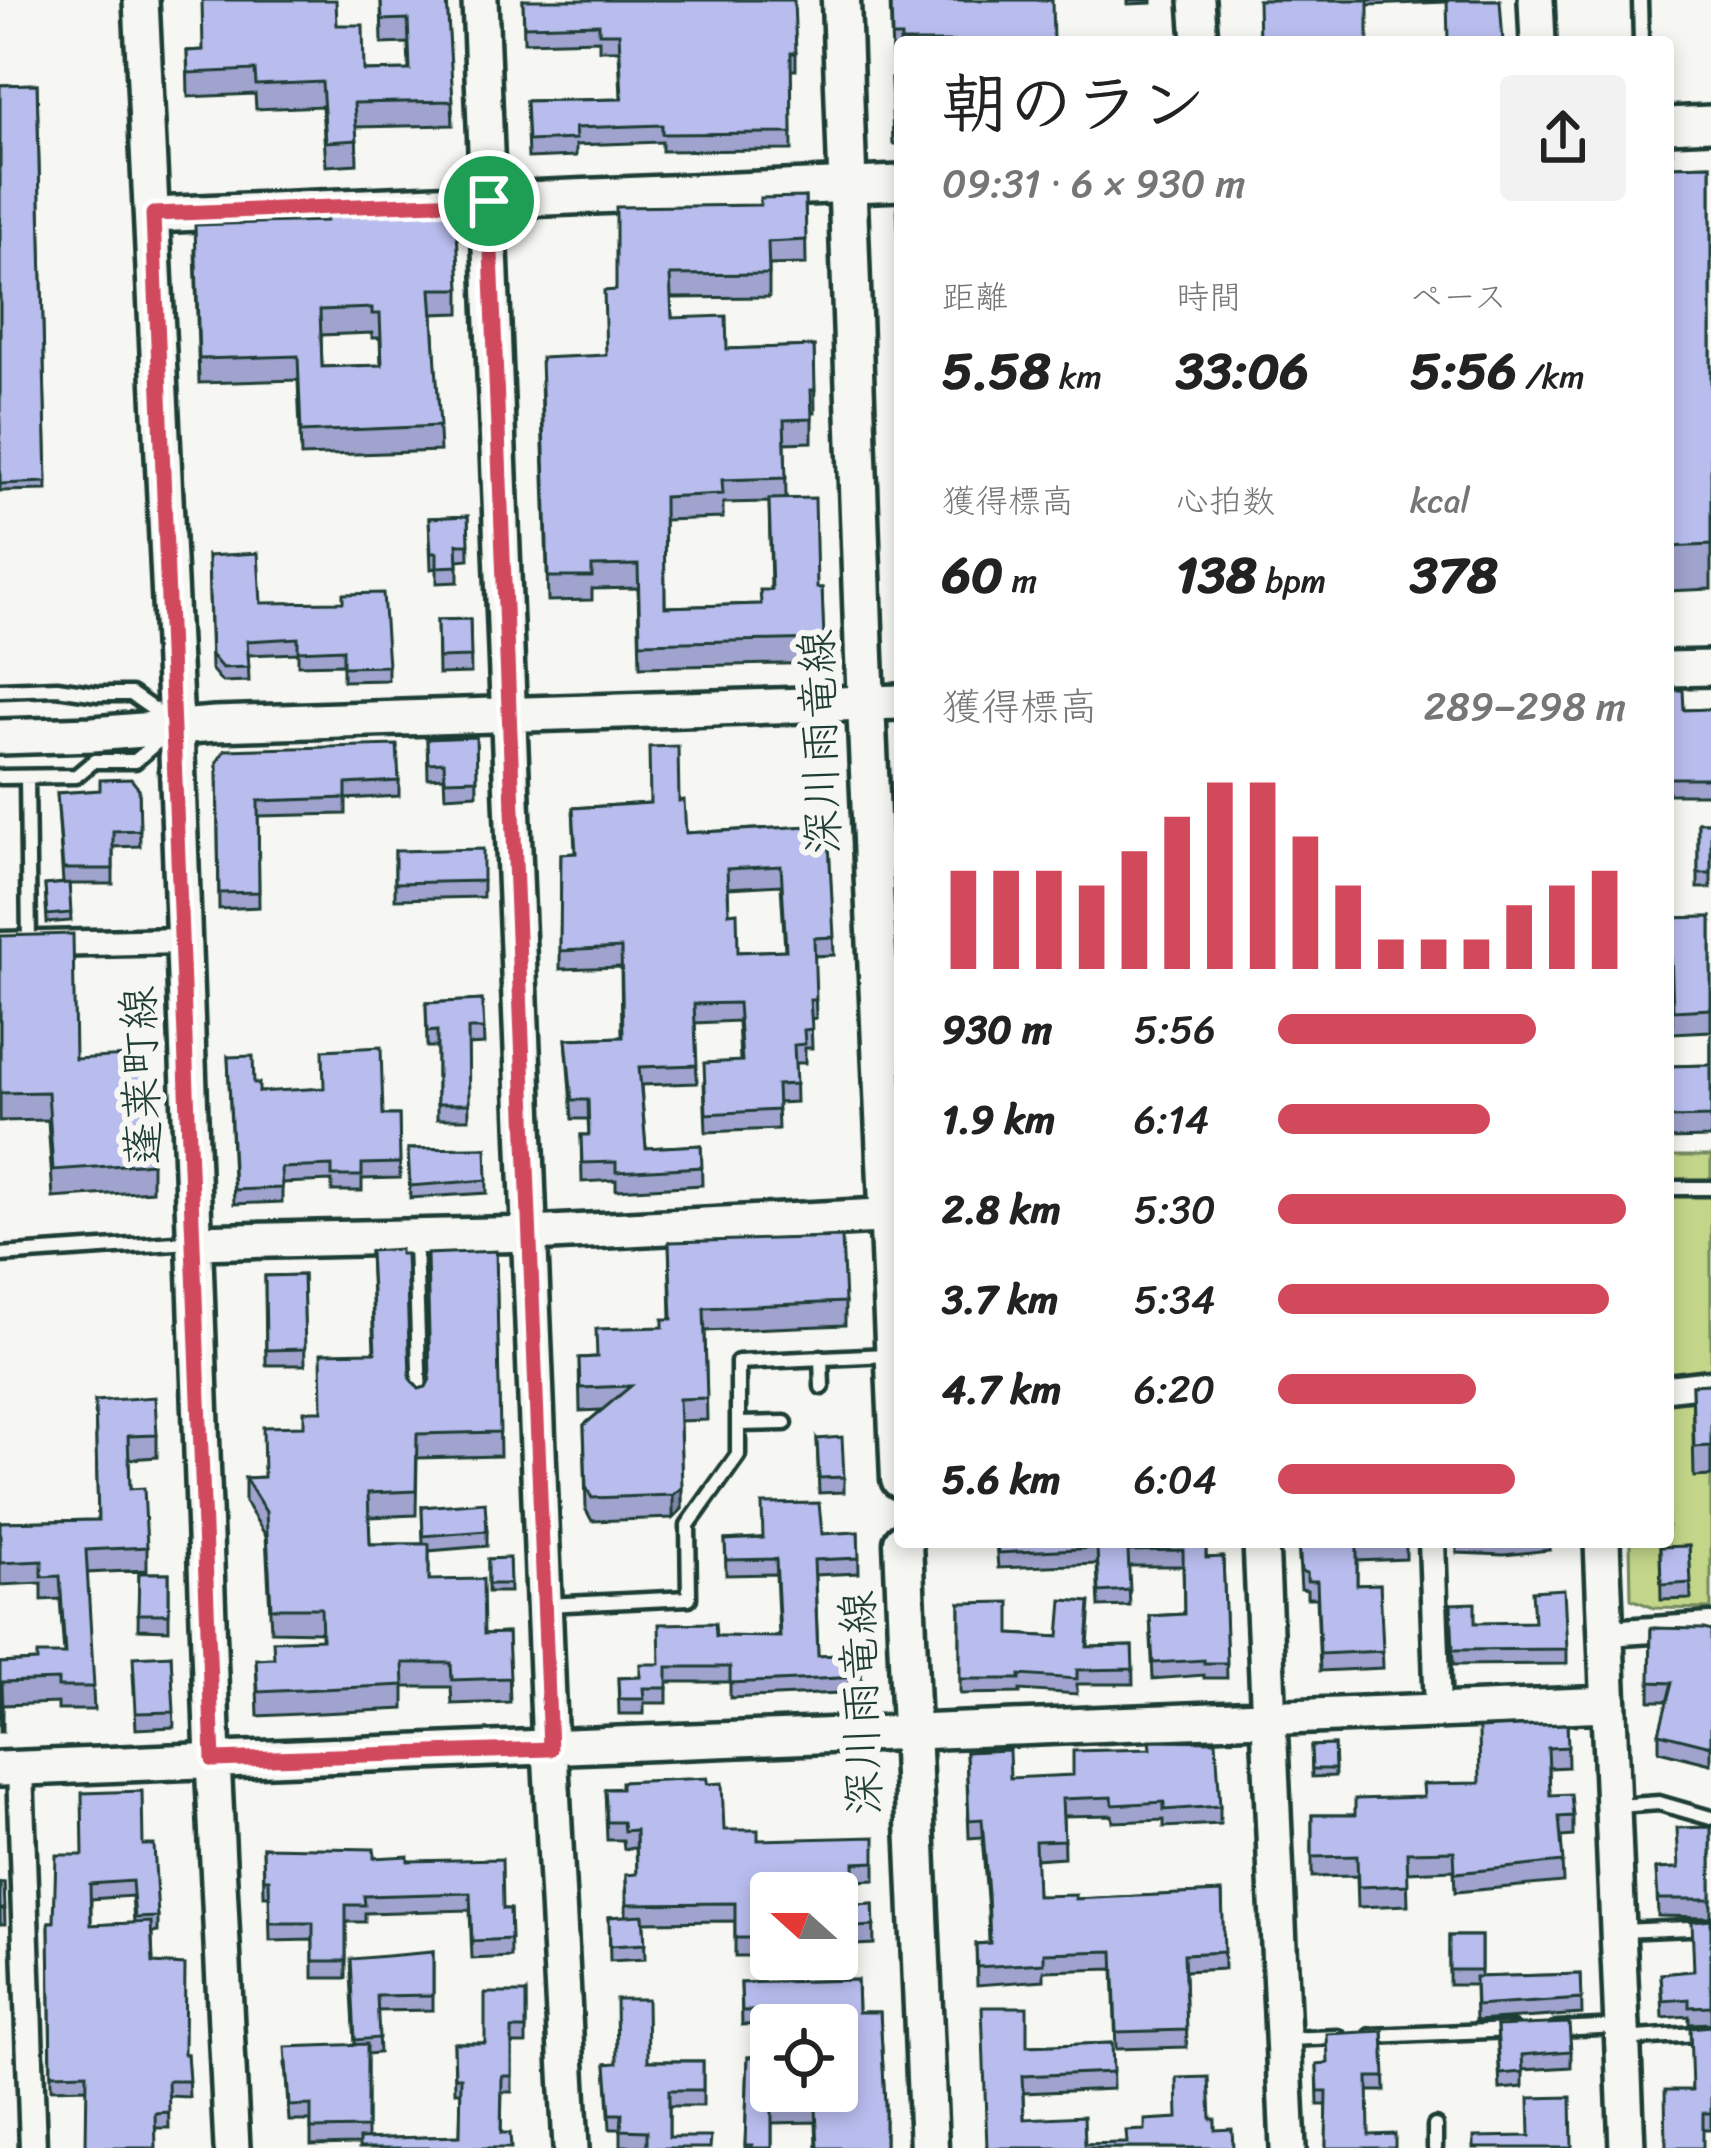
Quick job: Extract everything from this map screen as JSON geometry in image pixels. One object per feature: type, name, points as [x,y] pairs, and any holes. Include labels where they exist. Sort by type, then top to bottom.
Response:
[{"type":"main road","name":"深川雨竜線","points":[[842,0],[848,184],[883,702],[894,1172]]},
{"type":"main road","name":"深川雨竜線","points":[[902,1548],[928,2148]]},
{"type":"street","name":"蓬莱町線","points":[[140,0],[176,726],[213,1760],[232,2148]]},
{"type":"street","points":[[480,0],[550,1749],[571,2148]]},
{"type":"street","points":[[1198,0],[1200,36]]},
{"type":"street","points":[[1536,0],[1538,36]]},
{"type":"street","points":[[1674,125],[1711,124]]},
{"type":"street","points":[[153,214],[894,183]]},
{"type":"street","points":[[1674,669],[1711,668]]},
{"type":"street","points":[[0,737],[176,726],[883,702]]},
{"type":"street","points":[[0,945],[181,941]]},
{"type":"street","points":[[193,1242],[531,1234],[894,1215]]},
{"type":"street","points":[[1674,1387],[1711,1383]]},
{"type":"street","points":[[1261,1548],[1288,2148]]},
{"type":"street","points":[[1432,1548],[1438,1711]]},
{"type":"street","points":[[1602,1548],[1627,2148]]},
{"type":"street","points":[[1608,1633],[1711,1627]]},
{"type":"street","points":[[33,2148],[10,1769],[1608,1704]]},
{"type":"lane","points":[[1640,0],[1641,36]]},
{"type":"lane","points":[[0,690],[56,688],[131,694],[176,726],[135,761],[94,761],[76,776],[0,777]]},
{"type":"lane","points":[[27,777],[29,945]]},
{"type":"lane","points":[[1674,1188],[1711,1188]]},
{"type":"lane","points":[[415,1236],[420,1403]]},
{"type":"lane","points":[[0,1255],[193,1242]]},
{"type":"lane","points":[[545,1605],[689,1598],[688,1525],[738,1455],[738,1362],[894,1354]]},
{"type":"lane","points":[[821,1357],[822,1387]]},
{"type":"lane","points":[[738,1424],[785,1423]]},
{"type":"lane","points":[[1612,1807],[1659,1803],[1711,1818]]},
{"type":"lane","points":[[1617,1932],[1711,1927]]},
{"type":"lane","points":[[1282,2039],[1711,2033]]},
{"type":"lane","points":[[1435,2126],[1436,2148]]},
{"type":"green space","points":[[1674,1156],[1711,1156],[1711,1609],[1654,1608],[1631,1599],[1630,1548],[1674,1548]]},
{"type":"building","points":[[202,0],[336,0],[337,25],[363,25],[364,71],[410,70],[408,19],[382,20],[381,0],[447,0],[453,101],[354,103],[357,140],[326,142],[322,82],[256,85],[255,70],[188,73],[187,51],[203,50]]},
{"type":"building","points":[[523,0],[794,0],[792,133],[662,134],[662,125],[575,128],[576,139],[528,141],[526,101],[622,99],[619,33],[599,33],[599,24],[524,26]]},
{"type":"building","points":[[891,0],[1052,0],[1053,36],[892,37]]},
{"type":"building","points":[[1258,0],[1368,0],[1368,36],[1259,36]]},
{"type":"building","points":[[1447,0],[1500,0],[1503,36],[1448,36]]},
{"type":"building","points":[[891,78],[894,78],[893,124]]},
{"type":"building","points":[[37,84],[47,482],[0,484],[0,85]]},
{"type":"building","points":[[1711,165],[1711,545],[1674,547],[1674,166]]},
{"type":"building","points":[[805,197],[806,240],[768,242],[769,274],[670,275],[672,318],[726,316],[727,349],[814,346],[815,390],[811,390],[812,419],[784,420],[786,478],[722,480],[723,494],[664,497],[665,607],[761,604],[760,590],[772,590],[769,499],[815,498],[817,588],[822,588],[824,639],[640,643],[638,565],[592,566],[592,577],[548,577],[541,358],[606,355],[604,291],[616,290],[616,207],[760,205],[760,198]]},
{"type":"building","points":[[456,210],[460,289],[431,289],[440,426],[301,432],[298,356],[199,359],[195,225],[326,221],[326,217]],"holes":[[[372,308],[372,314],[380,314],[382,365],[322,367],[320,310]]]},
{"type":"building","points":[[468,516],[469,544],[457,544],[458,566],[437,567],[437,553],[431,553],[429,518]]},
{"type":"building","points":[[258,553],[261,603],[343,602],[343,594],[383,593],[388,666],[343,667],[343,649],[298,651],[298,638],[247,641],[249,667],[222,668],[211,655],[208,556]]},
{"type":"building","points":[[470,619],[471,657],[438,658],[437,620]]},
{"type":"building","points":[[1674,690],[1683,690],[1684,710],[1711,709],[1711,778],[1674,778]]},
{"type":"building","points":[[476,737],[477,779],[445,780],[444,762],[428,763],[427,739]]},
{"type":"building","points":[[397,745],[399,781],[346,784],[346,798],[258,801],[259,892],[219,893],[217,762],[225,750]]},
{"type":"building","points":[[678,746],[679,801],[684,800],[686,833],[828,825],[834,937],[814,938],[812,1029],[804,1030],[805,1044],[794,1045],[796,1084],[777,1085],[778,1110],[706,1114],[704,1063],[742,1061],[738,1003],[694,1004],[697,1065],[639,1067],[646,1148],[701,1145],[702,1167],[616,1172],[616,1162],[582,1163],[581,1135],[589,1135],[588,1100],[572,1100],[566,1039],[623,1037],[621,948],[560,951],[561,854],[576,853],[573,808],[650,803],[649,747]],"holes":[[[781,866],[786,950],[738,952],[737,912],[729,913],[727,869]]]},
{"type":"building","points":[[131,779],[139,789],[140,830],[113,831],[113,869],[63,869],[57,793],[100,790],[100,780]]},
{"type":"building","points":[[1698,822],[1711,822],[1711,873],[1698,873]]},
{"type":"building","points":[[483,849],[483,881],[395,883],[395,851]]},
{"type":"building","points":[[69,883],[71,913],[47,915],[45,885]]},
{"type":"building","points":[[1711,917],[1711,1009],[1674,1011],[1674,918]]},
{"type":"building","points":[[73,934],[75,1059],[145,1055],[152,1163],[53,1170],[48,1092],[0,1093],[0,936]]},
{"type":"building","points":[[482,1000],[484,1029],[468,1029],[469,1104],[437,1104],[437,1031],[427,1032],[426,1003]]},
{"type":"building","points":[[381,1047],[383,1115],[399,1115],[400,1163],[362,1164],[362,1176],[332,1176],[332,1166],[281,1168],[282,1188],[234,1190],[228,1057],[253,1056],[259,1092],[324,1088],[323,1050]]},
{"type":"building","points":[[1711,1065],[1711,1117],[1674,1118],[1674,1066]]},
{"type":"building","points":[[486,1148],[487,1180],[410,1186],[408,1149]]},
{"type":"building","points":[[842,1237],[845,1302],[704,1308],[707,1398],[679,1399],[682,1487],[673,1495],[592,1498],[586,1487],[584,1425],[631,1386],[580,1388],[579,1358],[597,1357],[596,1329],[663,1327],[663,1319],[672,1319],[669,1242]]},
{"type":"building","points":[[400,1249],[400,1254],[406,1254],[410,1379],[419,1389],[430,1379],[427,1254],[496,1251],[500,1432],[417,1434],[416,1491],[368,1493],[370,1544],[429,1544],[429,1580],[483,1579],[484,1634],[508,1633],[510,1678],[452,1680],[451,1663],[403,1663],[404,1685],[258,1692],[256,1659],[274,1658],[273,1641],[322,1639],[321,1608],[271,1608],[266,1512],[245,1478],[264,1477],[263,1427],[304,1426],[304,1411],[322,1411],[321,1353],[375,1352],[370,1251]]},
{"type":"building","points":[[303,1275],[305,1349],[266,1350],[265,1276]]},
{"type":"building","points":[[1711,1384],[1711,1446],[1694,1447],[1692,1385]]},
{"type":"building","points":[[155,1397],[157,1435],[128,1436],[130,1489],[144,1488],[147,1547],[86,1550],[94,1687],[58,1687],[58,1680],[2,1682],[0,1709],[0,1663],[37,1661],[37,1654],[65,1654],[60,1576],[42,1577],[42,1561],[0,1563],[0,1522],[98,1520],[95,1401]]},
{"type":"building","points":[[842,1437],[844,1477],[819,1478],[817,1439]]},
{"type":"building","points":[[485,1502],[487,1531],[423,1536],[422,1507]]},
{"type":"building","points":[[819,1503],[822,1534],[858,1532],[859,1558],[814,1560],[818,1656],[861,1654],[861,1677],[730,1683],[730,1667],[667,1667],[667,1688],[643,1688],[644,1699],[619,1699],[618,1678],[640,1677],[640,1664],[660,1664],[659,1624],[715,1623],[716,1636],[780,1637],[776,1559],[726,1560],[725,1540],[763,1538],[762,1504]]},
{"type":"building","points":[[1689,1546],[1691,1583],[1661,1585],[1660,1548]]},
{"type":"building","points":[[998,1548],[1097,1548],[998,1553]]},
{"type":"building","points":[[1097,1548],[1206,1548],[1206,1558],[1223,1557],[1227,1663],[1153,1663],[1150,1616],[1184,1614],[1183,1550],[1128,1551],[1130,1590],[1099,1592]]},
{"type":"building","points":[[1299,1548],[1357,1548],[1357,1585],[1380,1584],[1383,1651],[1320,1654],[1317,1581],[1307,1581],[1307,1573],[1301,1572]]},
{"type":"building","points":[[509,1558],[510,1584],[488,1584],[488,1559]]},
{"type":"building","points":[[139,1573],[169,1573],[169,1614],[138,1614]]},
{"type":"building","points":[[1564,1589],[1567,1649],[1453,1650],[1451,1604],[1475,1603],[1475,1623],[1534,1622],[1532,1591]]},
{"type":"building","points":[[1062,1600],[1090,1602],[1087,1647],[1132,1646],[1133,1669],[1077,1670],[1077,1679],[1020,1675],[1020,1679],[960,1679],[960,1603],[1010,1602],[1010,1634],[1059,1637]]},
{"type":"building","points":[[1651,1628],[1711,1631],[1711,1746],[1659,1733],[1672,1683],[1650,1682]]},
{"type":"building","points":[[171,1655],[174,1712],[136,1713],[133,1657]]},
{"type":"building","points":[[1567,1724],[1568,1747],[1548,1748],[1550,1795],[1571,1794],[1573,1816],[1559,1817],[1563,1862],[1455,1873],[1454,1851],[1407,1852],[1408,1885],[1358,1887],[1357,1856],[1312,1857],[1312,1815],[1355,1815],[1355,1799],[1424,1797],[1423,1784],[1480,1783],[1479,1728]]},
{"type":"building","points":[[1150,1740],[1216,1741],[1220,1806],[1164,1810],[1164,1802],[1113,1805],[1112,1797],[1062,1799],[1064,1840],[1035,1841],[1037,1896],[1076,1895],[1076,1899],[1222,1892],[1224,1952],[1184,1954],[1187,2030],[1116,2032],[1113,1951],[1044,1953],[1044,1963],[977,1967],[976,1944],[990,1943],[988,1894],[982,1819],[969,1820],[966,1752],[1009,1750],[1010,1778],[1073,1775],[1073,1751],[1151,1749]]},
{"type":"building","points":[[1334,1745],[1335,1769],[1312,1769],[1311,1746]]},
{"type":"building","points":[[707,1778],[707,1784],[722,1783],[724,1830],[758,1830],[758,1840],[875,1837],[875,1862],[854,1863],[854,1872],[750,1872],[750,1938],[735,1938],[735,1903],[627,1904],[626,1875],[637,1874],[636,1830],[624,1831],[623,1822],[607,1822],[605,1789],[621,1789],[621,1782]]},
{"type":"building","points":[[142,1791],[143,1845],[154,1845],[158,1917],[135,1918],[132,1881],[90,1884],[91,1925],[151,1922],[153,1963],[185,1965],[184,2054],[189,2081],[168,2081],[169,2112],[155,2113],[156,2148],[86,2148],[87,2073],[51,2074],[49,1922],[54,1922],[56,1855],[83,1855],[82,1793]]},
{"type":"building","points":[[1711,1827],[1711,1899],[1658,1899],[1656,1869],[1679,1868],[1677,1828]]},
{"type":"building","points":[[263,1847],[374,1849],[374,1858],[408,1856],[408,1861],[502,1859],[503,1909],[510,1909],[511,1939],[472,1941],[470,1893],[364,1896],[365,1905],[346,1905],[346,1961],[313,1961],[313,1923],[270,1923]]},
{"type":"building","points":[[0,1883],[4,1883],[5,1909],[0,1909]]},
{"type":"building","points":[[873,1904],[874,1926],[858,1927],[858,1905]]},
{"type":"building","points":[[643,1915],[645,1944],[610,1946],[609,1917]]},
{"type":"building","points":[[1711,1919],[1711,2006],[1689,2007],[1689,1999],[1663,2001],[1661,1974],[1694,1971],[1692,1921]]},
{"type":"building","points":[[1449,1936],[1481,1936],[1481,1970],[1449,1970]]},
{"type":"building","points":[[433,1952],[433,1995],[377,1996],[379,2038],[355,2040],[351,1959]]},
{"type":"building","points":[[1581,1974],[1582,1999],[1476,2006],[1475,1977]]},
{"type":"building","points":[[857,1980],[858,2004],[750,2004],[750,2011],[742,2011],[741,1983]]},
{"type":"building","points":[[485,1993],[526,1993],[526,2029],[512,2029],[512,2076],[502,2076],[501,2133],[510,2133],[511,2148],[359,2148],[359,2139],[460,2136],[461,2077],[455,2077],[454,2043],[485,2043]]},
{"type":"building","points":[[616,1999],[647,1999],[648,2061],[703,2061],[703,2090],[669,2090],[669,2137],[711,2137],[710,2148],[647,2148],[647,2131],[621,2130],[622,2114],[610,2114],[606,2064],[617,2063]]},
{"type":"building","points":[[982,2007],[1027,2007],[1027,2046],[1112,2043],[1113,2072],[1022,2076],[1024,2119],[1084,2116],[1085,2144],[1127,2143],[1126,2131],[1145,2130],[1145,2120],[1178,2118],[1177,2078],[1209,2077],[1211,2119],[1215,2119],[1215,2130],[1232,2129],[1233,2148],[987,2148]]},
{"type":"building","points":[[858,2012],[880,2012],[885,2148],[818,2148],[816,2112],[858,2112]]},
{"type":"building","points":[[1569,2023],[1571,2051],[1522,2055],[1523,2072],[1500,2074],[1497,2026]]},
{"type":"building","points":[[1711,2026],[1711,2113],[1703,2113],[1703,2148],[1666,2148],[1665,2090],[1692,2090],[1690,2028]]},
{"type":"building","points":[[1383,2031],[1385,2077],[1368,2077],[1369,2135],[1395,2134],[1395,2148],[1326,2148],[1327,2091],[1318,2091],[1317,2064],[1328,2063],[1327,2034]]},
{"type":"building","points":[[367,2044],[367,2128],[311,2129],[311,2105],[289,2106],[285,2047]]},
{"type":"building","points":[[748,2057],[750,2112],[772,2112],[772,2148],[745,2145]]},
{"type":"building","points":[[1571,2097],[1572,2148],[1474,2148],[1474,2137],[1530,2136],[1529,2098]]},
{"type":"route","points":[[489,201],[550,1749],[213,1760],[153,214],[489,201]]}]
